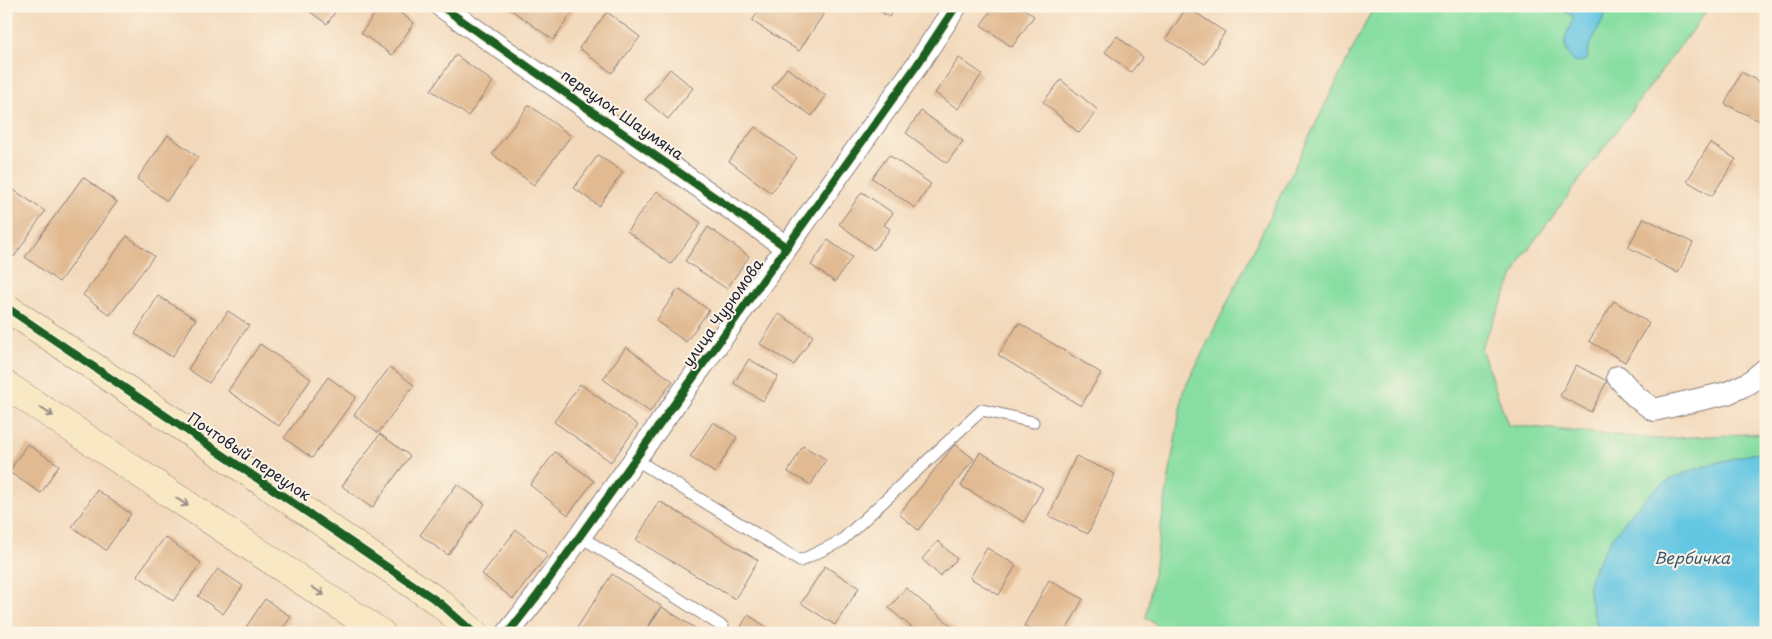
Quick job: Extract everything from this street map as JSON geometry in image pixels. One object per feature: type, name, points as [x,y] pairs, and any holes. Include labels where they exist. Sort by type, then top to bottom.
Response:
[{"type":"street","name":"переулок Шаумяна","points":[[441,6],[786,247]]},
{"type":"street","name":"улица Чурюмова","points":[[508,633],[580,536],[956,6]]},
{"type":"street","name":"Почтовый переулок","points":[[6,307],[440,603],[474,633]]},
{"type":"street","points":[[1618,377],[1636,397],[1654,410],[1727,393],[1748,383],[1766,369]]},
{"type":"street","points":[[6,385],[381,633]]},
{"type":"lane","points":[[635,459],[800,561],[841,542],[982,410],[1033,422]]},
{"type":"lane","points":[[580,536],[723,627]]},
{"type":"green space","points":[[1374,6],[1710,6],[1523,256],[1481,348],[1508,425],[1656,439],[1766,433],[1766,633],[1168,633],[1146,618],[1183,392]]},
{"type":"water","points":[[1562,6],[1610,6],[1589,47],[1587,60],[1574,63],[1566,50],[1565,40],[1574,17],[1561,9]]},
{"type":"water","name":"Вербичка","points":[[1766,451],[1766,633],[1600,633],[1589,595],[1589,585],[1599,560],[1608,545],[1640,503],[1661,485],[1683,474],[1726,460]]},
{"type":"building","points":[[302,6],[339,6],[327,24]]},
{"type":"building","points":[[380,6],[391,6],[414,23],[392,55],[361,33]]},
{"type":"building","points":[[506,6],[577,6],[553,40]]},
{"type":"building","points":[[762,6],[829,6],[799,51],[752,21]]},
{"type":"building","points":[[872,6],[896,6],[889,17]]},
{"type":"building","points":[[994,6],[1020,6],[1034,16],[1012,47],[981,25]]},
{"type":"building","points":[[1187,7],[1225,32],[1205,64],[1166,39]]},
{"type":"building","points":[[607,12],[640,37],[612,73],[579,48]]},
{"type":"building","points":[[1117,36],[1143,57],[1131,72],[1105,52]]},
{"type":"building","points":[[456,55],[493,82],[468,116],[431,90]]},
{"type":"building","points":[[959,58],[982,74],[958,109],[935,93]]},
{"type":"building","points":[[787,68],[826,96],[812,116],[772,88]]},
{"type":"building","points":[[670,69],[693,88],[668,119],[645,100]]},
{"type":"building","points":[[1741,72],[1766,85],[1766,124],[1725,104]]},
{"type":"building","points":[[1061,80],[1098,110],[1079,133],[1043,102]]},
{"type":"building","points":[[529,105],[571,136],[534,185],[492,154]]},
{"type":"building","points":[[921,111],[963,141],[947,163],[906,133]]},
{"type":"building","points":[[755,127],[797,158],[771,193],[729,161]]},
{"type":"building","points":[[168,135],[198,157],[167,201],[137,179]]},
{"type":"building","points":[[1710,143],[1736,159],[1712,196],[1687,181]]},
{"type":"building","points":[[598,155],[623,172],[599,206],[574,188]]},
{"type":"building","points":[[889,155],[931,184],[915,208],[872,178]]},
{"type":"building","points":[[83,177],[117,202],[59,282],[25,257]]},
{"type":"building","points":[[6,185],[45,211],[14,257],[6,251]]},
{"type":"building","points":[[657,191],[701,223],[671,264],[627,231]]},
{"type":"building","points":[[862,192],[893,213],[884,225],[890,229],[874,250],[839,224]]},
{"type":"building","points":[[1644,218],[1693,243],[1678,273],[1628,247]]},
{"type":"building","points":[[708,227],[749,256],[727,289],[685,261]]},
{"type":"building","points":[[127,236],[154,256],[110,315],[83,295]]},
{"type":"building","points":[[828,240],[852,257],[835,282],[811,265]]},
{"type":"building","points":[[678,289],[709,310],[686,342],[656,321]]},
{"type":"building","points":[[158,296],[196,319],[172,357],[135,334]]},
{"type":"building","points":[[1614,301],[1649,323],[1625,362],[1589,341]]},
{"type":"building","points":[[228,311],[249,325],[209,383],[188,369]]},
{"type":"building","points":[[779,314],[813,336],[794,365],[760,344]]},
{"type":"building","points":[[1019,323],[1101,373],[1081,406],[998,355]]},
{"type":"building","points":[[260,344],[311,379],[279,426],[228,391]]},
{"type":"building","points":[[626,347],[673,381],[650,412],[603,379]]},
{"type":"building","points":[[749,359],[778,376],[763,401],[734,383]]},
{"type":"building","points":[[1576,365],[1607,381],[1591,412],[1560,396]]},
{"type":"building","points":[[390,367],[414,385],[378,433],[354,415]]},
{"type":"building","points":[[328,377],[356,397],[312,458],[284,438]]},
{"type":"building","points":[[580,384],[638,425],[611,462],[554,422]]},
{"type":"building","points":[[713,422],[737,437],[715,473],[690,457]]},
{"type":"building","points":[[380,434],[410,456],[372,508],[342,486]]},
{"type":"building","points":[[27,444],[59,465],[41,493],[9,472]]},
{"type":"building","points":[[955,444],[974,459],[918,530],[899,514]]},
{"type":"building","points":[[803,446],[826,459],[811,485],[788,472]]},
{"type":"building","points":[[555,452],[594,481],[568,515],[530,485]]},
{"type":"building","points":[[980,452],[1043,488],[1024,522],[961,486]]},
{"type":"building","points":[[1076,456],[1115,474],[1088,534],[1049,516]]},
{"type":"building","points":[[457,484],[485,504],[448,555],[420,535]]},
{"type":"building","points":[[97,490],[131,514],[106,550],[72,527]]},
{"type":"building","points":[[659,501],[758,560],[735,599],[636,540]]},
{"type":"building","points":[[516,530],[548,555],[513,599],[482,574]]},
{"type":"building","points":[[165,537],[201,563],[173,601],[137,575]]},
{"type":"building","points":[[938,541],[957,559],[940,576],[922,559]]},
{"type":"building","points":[[987,548],[1016,565],[999,595],[970,578]]},
{"type":"building","points":[[825,566],[859,588],[835,625],[801,603]]},
{"type":"building","points":[[218,569],[243,586],[223,614],[198,596]]},
{"type":"building","points":[[612,574],[661,606],[644,633],[584,633],[577,628]]},
{"type":"building","points":[[1049,580],[1083,599],[1065,633],[1036,633],[1024,626]]},
{"type":"building","points":[[906,588],[960,633],[918,633],[889,608]]},
{"type":"building","points":[[265,599],[291,617],[279,633],[242,633]]},
{"type":"building","points":[[662,607],[703,633],[645,633]]},
{"type":"building","points":[[748,615],[776,633],[737,633]]},
{"type":"cycle path","points":[[441,6],[786,247]]},
{"type":"cycle path","points":[[508,633],[537,596],[917,65],[956,6]]},
{"type":"cycle path","points":[[6,307],[440,603],[474,633]]}]
